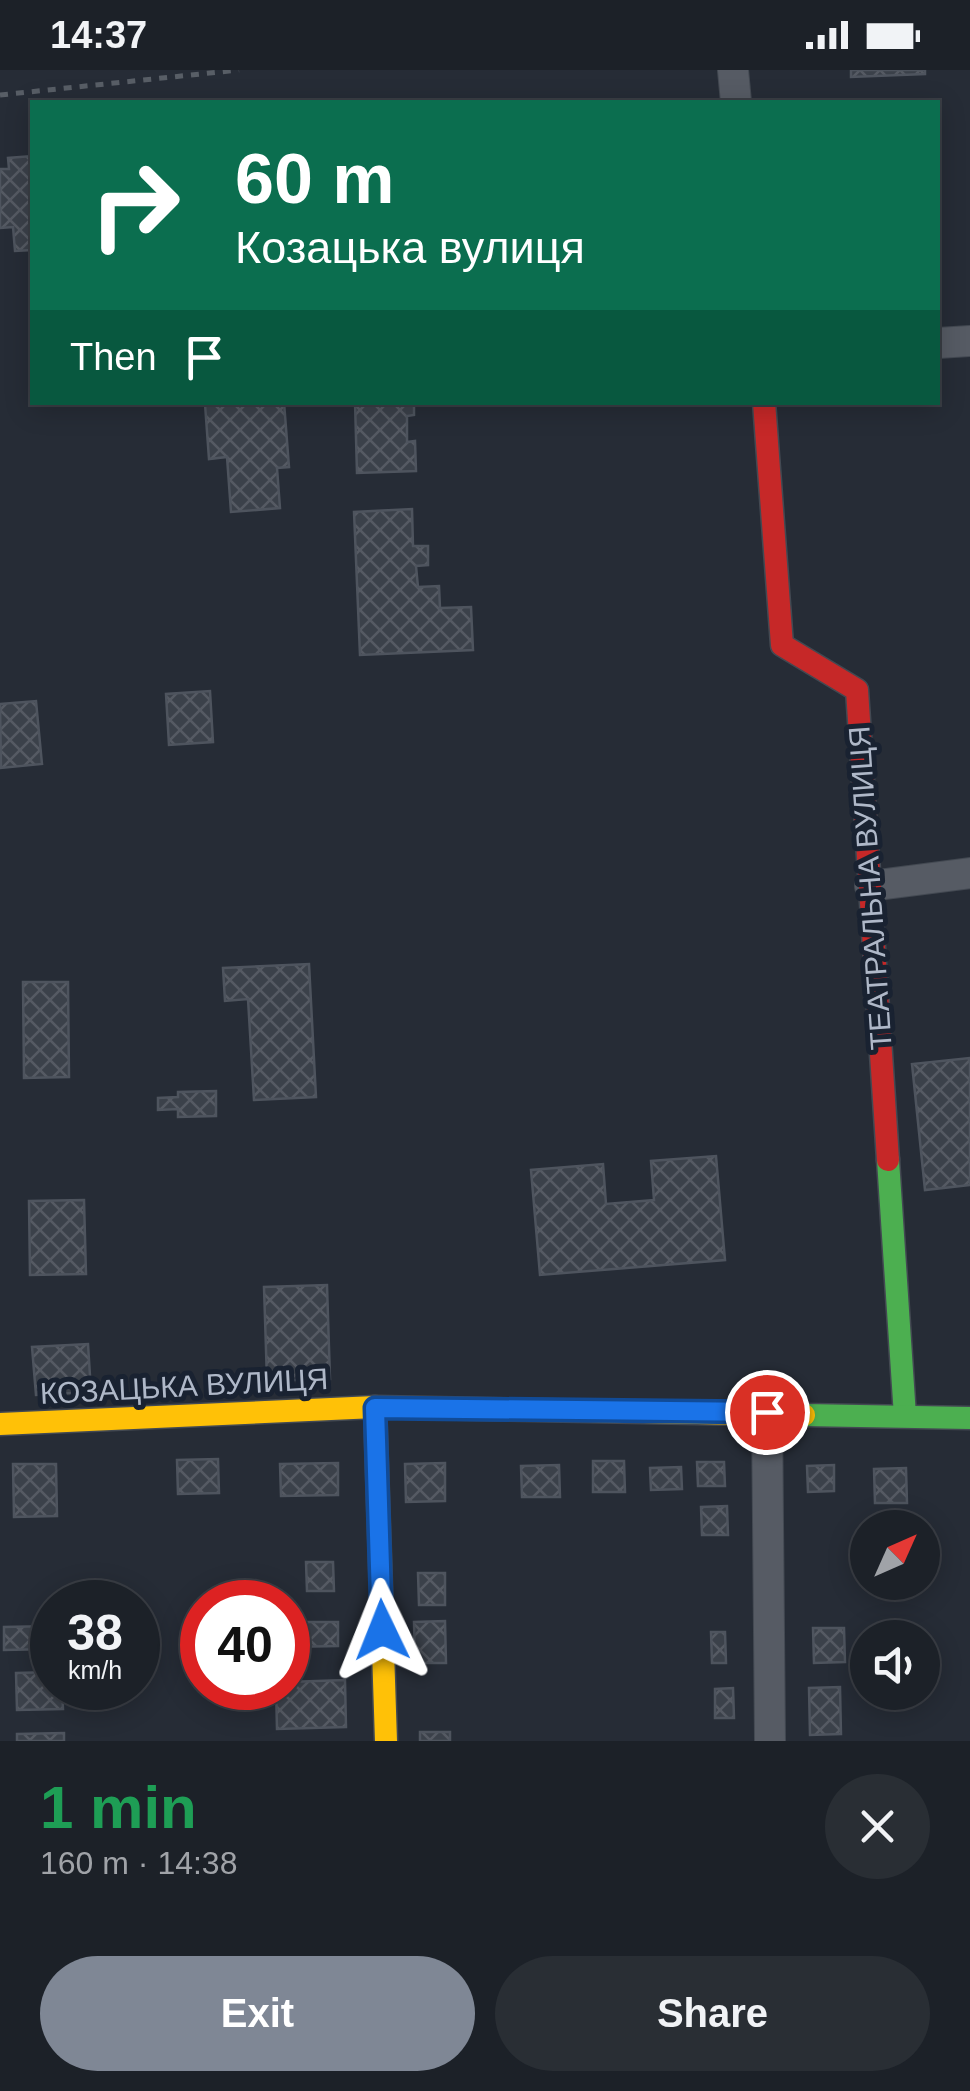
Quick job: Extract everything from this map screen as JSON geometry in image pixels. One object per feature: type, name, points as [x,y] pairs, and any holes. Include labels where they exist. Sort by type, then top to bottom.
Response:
[{"type":"street","points":[[733,70],[736,100]]},
{"type":"street","points":[[940,343],[970,340]]},
{"type":"street","name":"ТЕАТРАЛЬНА ВУЛИЦЯ","points":[[764,405],[782,644],[857,690],[905,1416]]},
{"type":"street","points":[[870,886],[970,874]]},
{"type":"street","points":[[375,1408],[386,1741]]},
{"type":"street","name":"КОЗАЦЬКА ВУЛИЦЯ","points":[[0,1424],[375,1408],[970,1418]]},
{"type":"street","points":[[767,1412],[770,1741]]},
{"type":"path","points":[[0,95],[239,70]]},
{"type":"building","points":[[851,70],[925,70],[925,74],[851,77]]},
{"type":"building","points":[[30,156],[30,250],[15,251],[13,227],[0,228],[0,169],[9,169],[8,158]]},
{"type":"building","points":[[205,405],[284,405],[289,467],[277,468],[280,508],[231,512],[227,457],[209,459]]},
{"type":"building","points":[[355,405],[414,405],[414,415],[407,416],[407,442],[415,441],[416,471],[357,473]]},
{"type":"building","points":[[412,509],[413,546],[428,546],[428,565],[416,566],[418,587],[439,586],[440,608],[471,607],[473,650],[360,655],[354,512]]},
{"type":"building","points":[[210,691],[213,742],[169,745],[166,694]]},
{"type":"building","points":[[36,701],[42,764],[1,768],[0,704]]},
{"type":"building","points":[[309,964],[316,1097],[254,1100],[248,999],[225,1001],[223,968]]},
{"type":"building","points":[[23,982],[68,982],[69,1077],[24,1078]]},
{"type":"building","points":[[970,1058],[970,1185],[925,1190],[912,1064]]},
{"type":"building","points":[[216,1091],[216,1116],[178,1117],[178,1109],[158,1110],[158,1098],[178,1097],[178,1092]]},
{"type":"building","points":[[716,1156],[725,1260],[540,1275],[531,1170],[603,1164],[606,1204],[654,1200],[651,1161]]},
{"type":"building","points":[[84,1200],[86,1274],[30,1275],[29,1201]]},
{"type":"building","points":[[327,1285],[330,1379],[267,1381],[264,1287]]},
{"type":"building","points":[[88,1344],[91,1392],[36,1395],[32,1347]]},
{"type":"building","points":[[218,1459],[219,1493],[178,1494],[177,1460]]},
{"type":"building","points":[[593,1461],[624,1461],[625,1492],[593,1492]]},
{"type":"building","points":[[697,1462],[724,1462],[725,1486],[698,1486]]},
{"type":"building","points":[[338,1463],[338,1495],[281,1496],[280,1464]]},
{"type":"building","points":[[445,1463],[445,1501],[406,1502],[405,1464]]},
{"type":"building","points":[[13,1464],[56,1464],[57,1516],[14,1517]]},
{"type":"building","points":[[559,1465],[560,1497],[522,1497],[521,1466]]},
{"type":"building","points":[[834,1465],[834,1491],[808,1492],[807,1466]]},
{"type":"building","points":[[681,1467],[682,1489],[651,1490],[650,1468]]},
{"type":"building","points":[[906,1468],[907,1503],[875,1503],[874,1469]]},
{"type":"building","points":[[727,1506],[728,1535],[702,1535],[701,1507]]},
{"type":"building","points":[[306,1562],[333,1562],[334,1591],[310,1591],[310,1580],[307,1580]]},
{"type":"building","points":[[418,1573],[445,1573],[445,1605],[419,1605]]},
{"type":"building","points":[[445,1621],[446,1663],[415,1663],[414,1622]]},
{"type":"building","points":[[310,1622],[338,1622],[338,1646],[310,1647]]},
{"type":"building","points":[[30,1626],[30,1649],[4,1650],[4,1627]]},
{"type":"building","points":[[813,1628],[844,1628],[845,1662],[814,1663]]},
{"type":"building","points":[[711,1632],[725,1632],[726,1663],[712,1663]]},
{"type":"building","points":[[16,1673],[30,1673],[30,1710],[17,1710]]},
{"type":"building","points":[[345,1680],[346,1727],[277,1729],[277,1710],[310,1710],[310,1681]]},
{"type":"building","points":[[840,1687],[841,1734],[810,1735],[809,1688]]},
{"type":"building","points":[[733,1688],[734,1718],[715,1718],[715,1689]]},
{"type":"building","points":[[420,1732],[450,1732],[450,1741],[420,1741]]},
{"type":"building","points":[[64,1733],[64,1741],[17,1741],[17,1734]]},
{"type":"traffic: fast","points":[[888,1160],[905,1416]]},
{"type":"traffic: fast","points":[[804,1415],[970,1418]]},
{"type":"traffic: slow","points":[[375,1407],[386,1741]]},
{"type":"traffic: slow","points":[[0,1424],[375,1407],[804,1415]]},
{"type":"traffic: jam","points":[[764,405],[782,645],[857,690],[888,1160]]},
{"type":"route","points":[[382,1630],[375,1408],[767,1412]]}]
